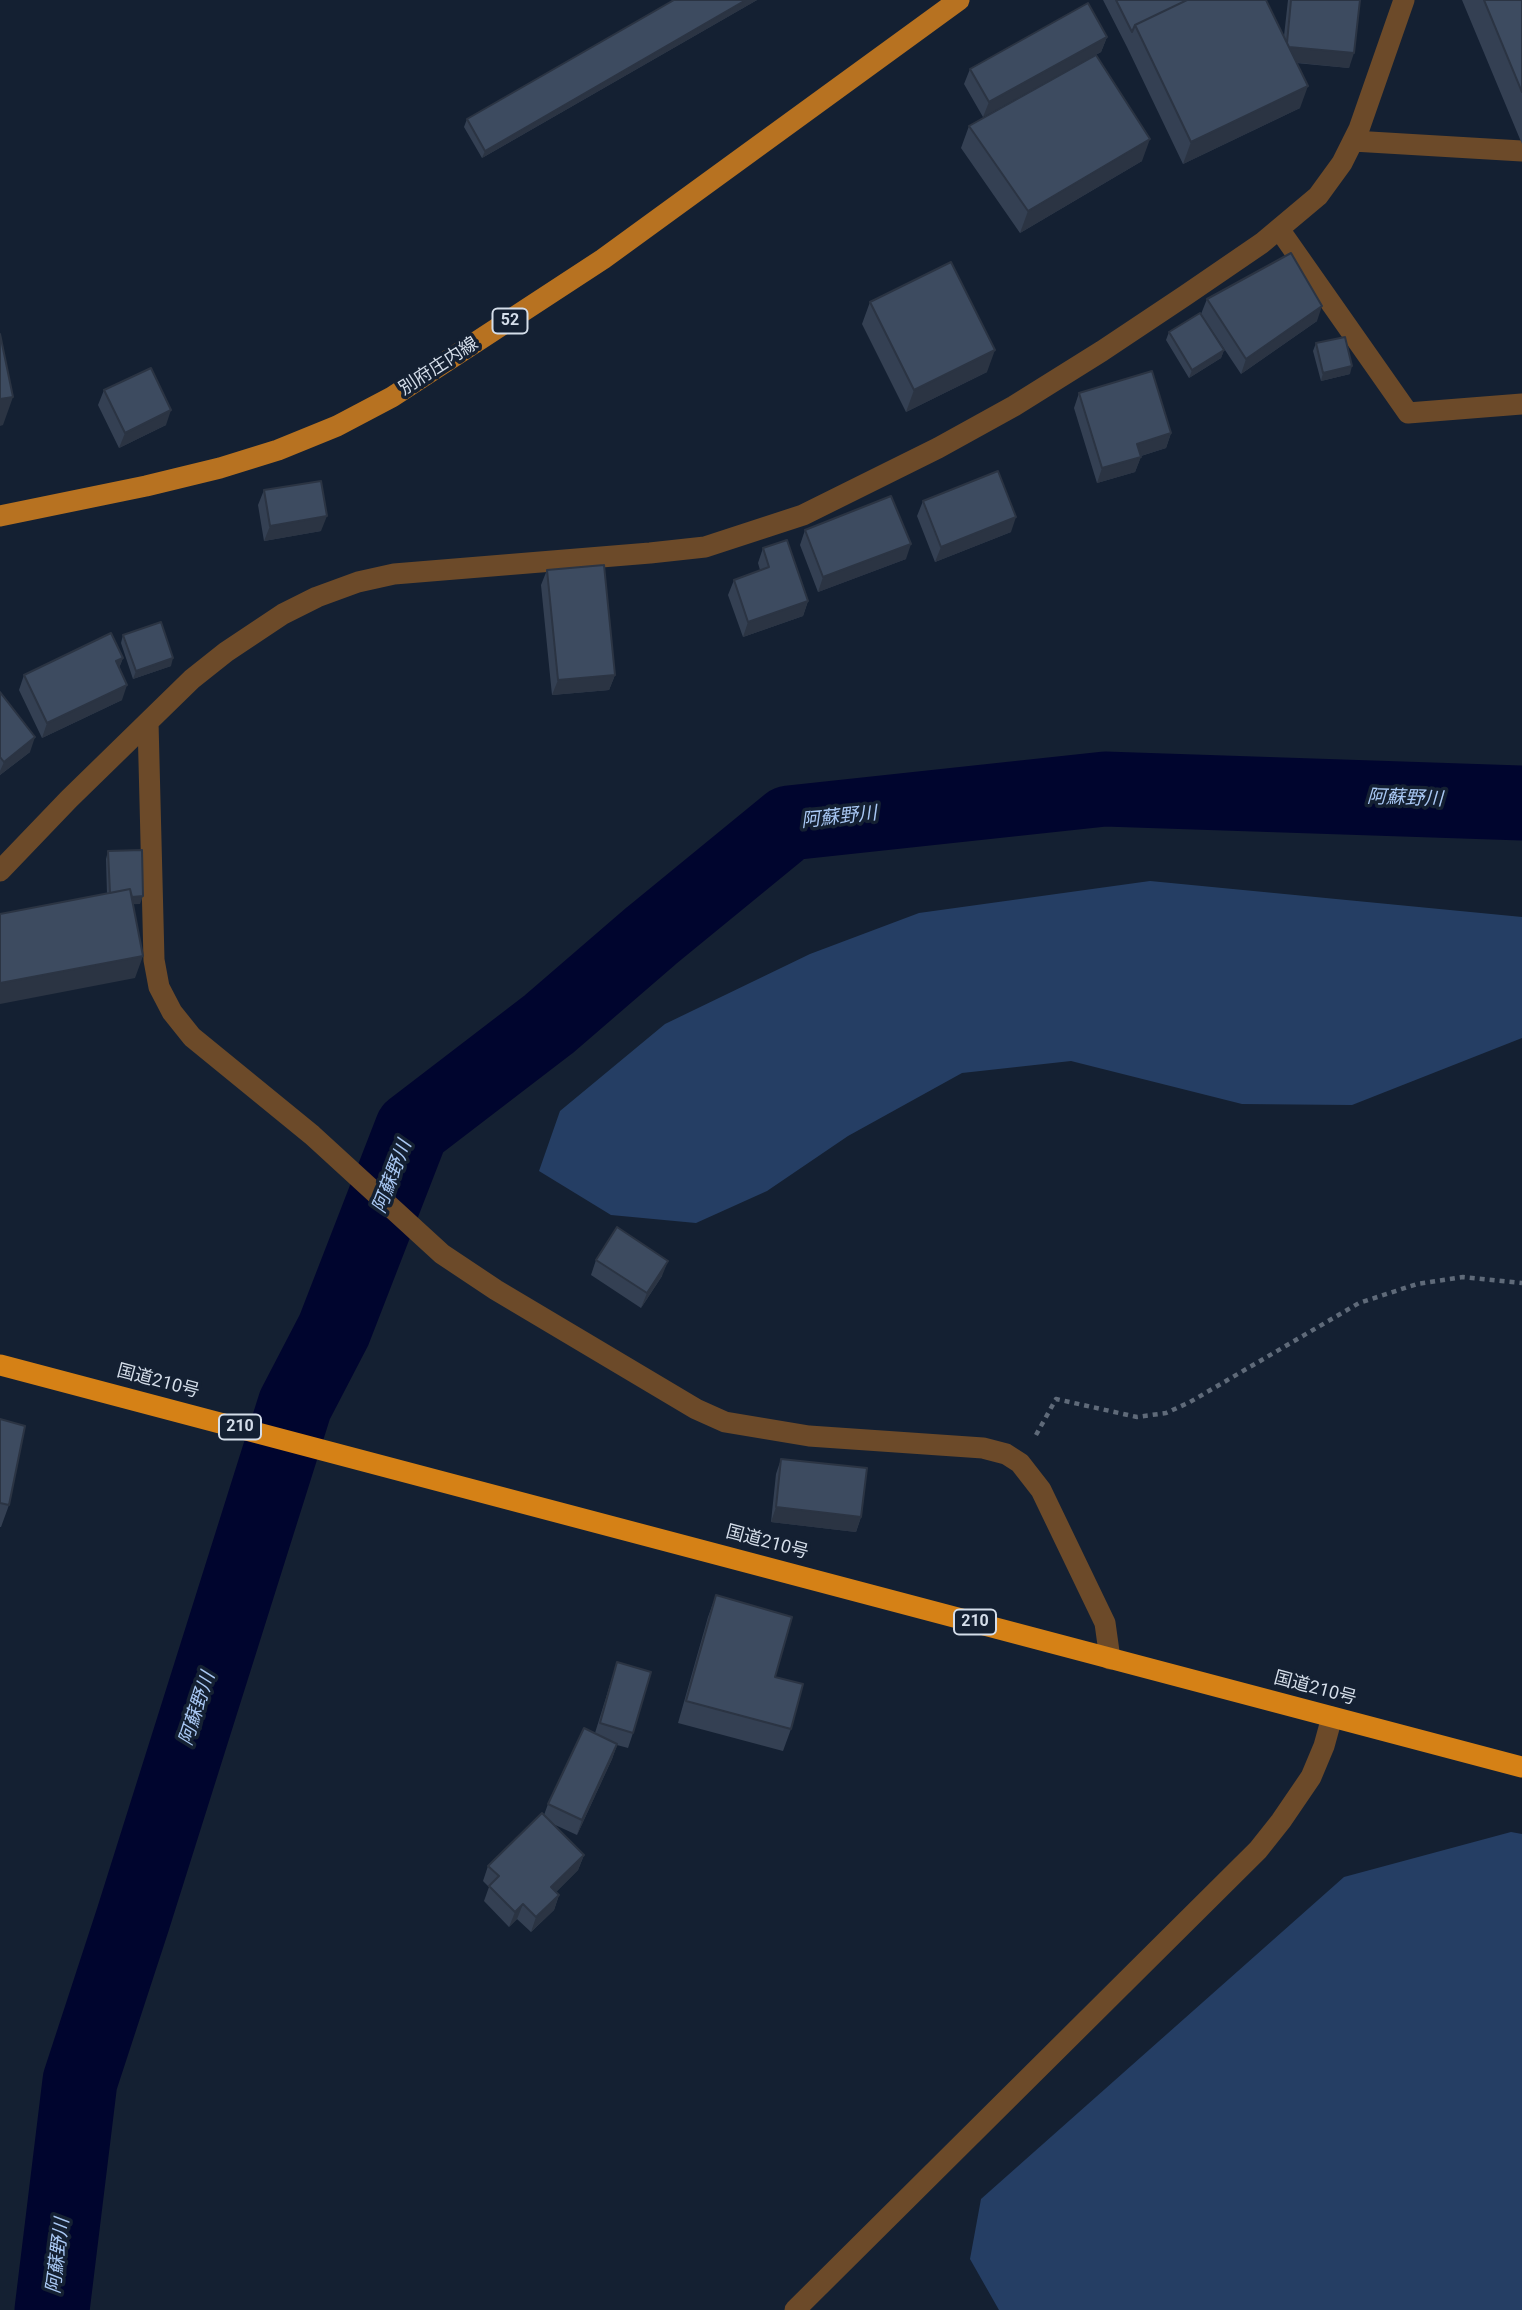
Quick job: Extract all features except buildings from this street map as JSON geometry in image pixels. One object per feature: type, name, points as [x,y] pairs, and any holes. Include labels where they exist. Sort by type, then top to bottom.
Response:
[{"type":"highway","name":"国道210号","points":[[0,1365],[1522,1767]]},
{"type":"main road","name":"別府庄内線","points":[[0,516],[220,468],[278,450],[337,426],[392,397],[603,259],[959,0]]},
{"type":"street","points":[[0,871],[192,679],[260,629],[317,597],[358,582],[394,574],[705,547],[803,515],[938,448],[1014,406],[1123,337],[1279,229],[1318,197],[1342,163],[1353,141],[1404,0]]},
{"type":"street","points":[[1353,141],[1522,151]]},
{"type":"street","points":[[1279,229],[1408,413],[1522,404]]},
{"type":"street","points":[[148,722],[155,960],[159,987],[172,1012],[192,1037],[312,1135],[442,1254],[496,1290],[696,1409],[725,1422],[809,1436],[983,1448],[1006,1454],[1020,1464],[1041,1490],[1105,1623],[1110,1659]]},
{"type":"street","points":[[795,2310],[1258,1850],[1311,1777],[1332,1717]]},
{"type":"path","points":[[1020,1464],[1056,1399],[1138,1417],[1166,1413],[1190,1402],[1359,1303],[1417,1284],[1463,1277],[1522,1283]]},
{"type":"shaded area","points":[[1150,881],[1522,917],[1522,1038],[1352,1105],[1242,1104],[1071,1061],[962,1073],[848,1136],[767,1191],[696,1223],[611,1215],[539,1171],[560,1111],[665,1024],[810,954],[919,913]]},
{"type":"shaded area","points":[[1511,1832],[1522,1834],[1522,2310],[999,2310],[970,2259],[981,2199],[1344,1877]]},
{"type":"waterway","name":"阿蘇野川","points":[[52,2310],[80,2081],[295,1405],[334,1330],[412,1129],[549,1024],[789,823],[1105,789],[1522,803]]}]
